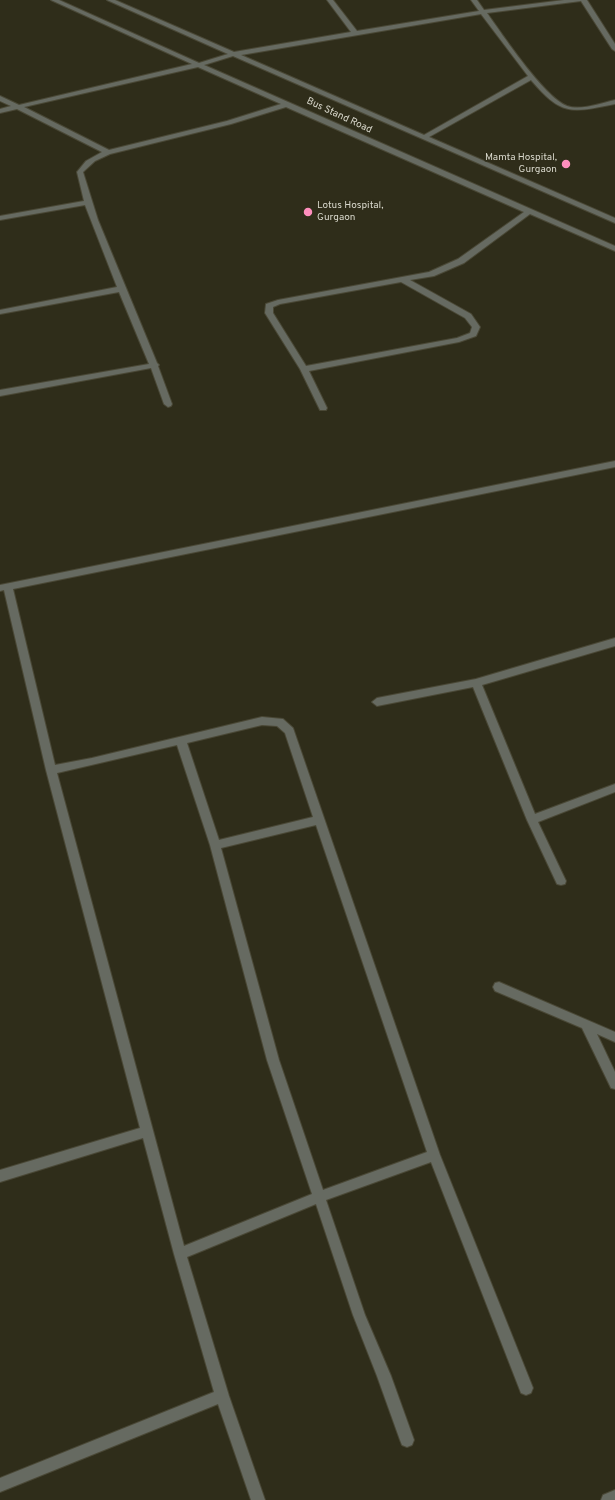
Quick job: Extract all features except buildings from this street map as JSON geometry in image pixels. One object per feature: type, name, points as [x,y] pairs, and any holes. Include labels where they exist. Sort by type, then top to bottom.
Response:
[{"type":"street","name":"Bus Stand Road","points":[[54,0],[201,64],[393,152],[615,249]]},
{"type":"street","name":"Bus Stand Road","points":[[110,0],[615,221]]},
{"type":"street","points":[[330,0],[356,34]]},
{"type":"street","points":[[474,0],[531,77],[555,103],[562,107],[575,109],[615,102]]},
{"type":"street","points":[[0,111],[201,64],[234,54],[483,12],[579,0]]},
{"type":"street","points":[[584,0],[615,49]]},
{"type":"street","points":[[423,138],[531,77]]},
{"type":"street","points":[[0,98],[108,152]]},
{"type":"street","points":[[168,404],[155,365],[121,289],[87,203],[80,172],[84,164],[95,157],[108,152],[229,123],[288,104]]},
{"type":"street","points":[[0,218],[87,203]]},
{"type":"street","points":[[323,408],[304,369],[268,313],[269,306],[278,302],[431,274],[460,261],[530,211]]},
{"type":"street","points":[[304,369],[459,340],[473,334],[476,328],[468,316],[402,279]]},
{"type":"street","points":[[0,312],[121,289]]},
{"type":"street","points":[[0,393],[155,365]]},
{"type":"street","points":[[258,1500],[222,1396],[180,1254],[51,770],[4,587],[615,464]]},
{"type":"street","points":[[377,702],[476,683],[615,642]]},
{"type":"street","points":[[476,683],[532,820],[562,882]]},
{"type":"street","points":[[51,770],[92,762],[262,721],[280,722],[289,731],[318,820],[434,1155],[526,1388]]},
{"type":"street","points":[[181,740],[215,845],[273,1060],[358,1315],[407,1440]]},
{"type":"street","points":[[532,820],[615,788]]},
{"type":"street","points":[[215,845],[318,820]]},
{"type":"street","points":[[499,987],[615,1038]]},
{"type":"street","points":[[585,1024],[615,1084]]},
{"type":"street","points":[[0,1176],[148,1131]]},
{"type":"street","points":[[180,1254],[319,1197],[434,1155]]},
{"type":"street","points":[[0,1485],[222,1396]]},
{"type":"street","points":[[608,1500],[615,1497]]},
{"type":"place","name":"Mamta Hospital, Gurgaon","points":[[566,164]]},
{"type":"place","name":"Lotus Hospital, Gurgaon","points":[[308,212]]}]
